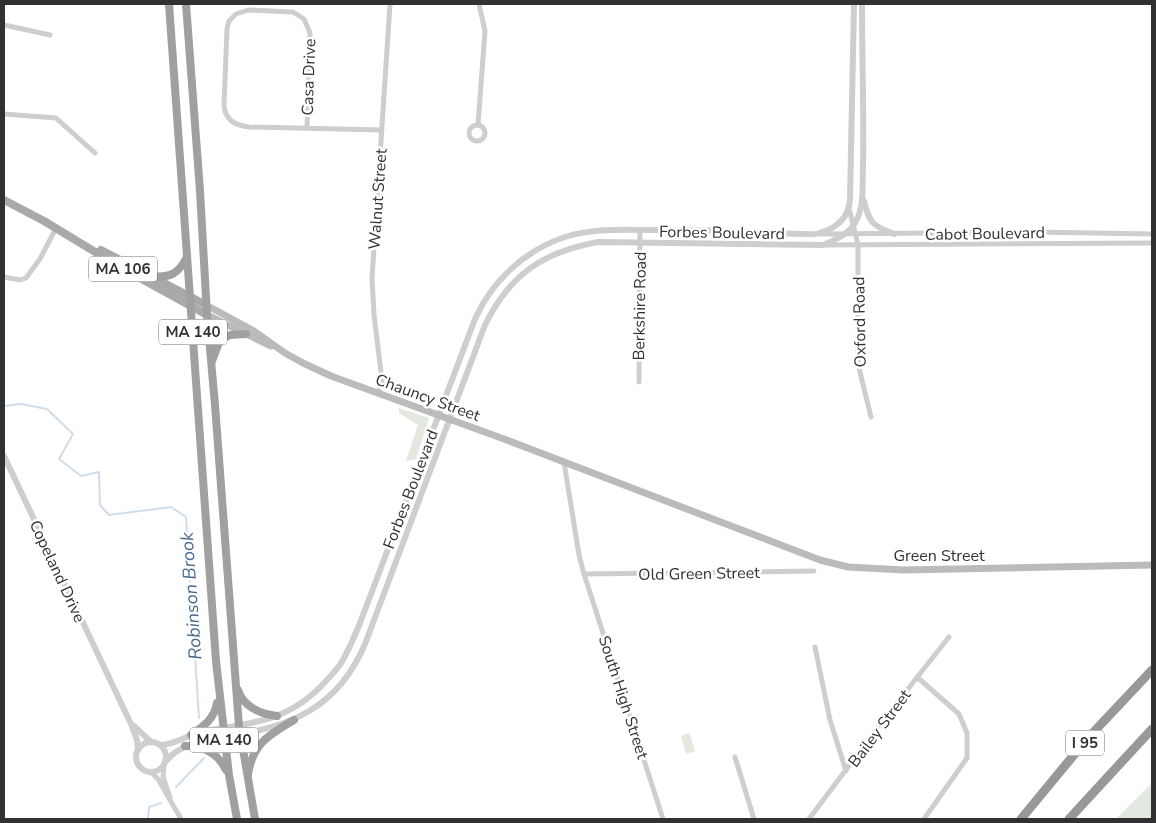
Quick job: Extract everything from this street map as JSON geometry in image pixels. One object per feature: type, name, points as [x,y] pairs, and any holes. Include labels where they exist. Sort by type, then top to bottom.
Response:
[{"type":"highway","name":"MA 140","points":[[169,4],[216,661],[229,776],[237,819]]},
{"type":"highway","name":"MA 140","points":[[186,4],[200,191],[206,315],[235,656],[239,726],[255,819]]},
{"type":"highway","points":[[151,276],[164,277],[176,273],[187,257]]},
{"type":"highway","points":[[211,365],[220,340],[230,334],[246,334]]},
{"type":"highway","name":"I 95","points":[[1021,819],[1088,739],[1152,670]]},
{"type":"highway","points":[[236,681],[239,693],[252,708],[263,714],[277,716]]},
{"type":"highway","points":[[191,735],[213,716],[216,711],[219,694]]},
{"type":"highway","points":[[248,778],[251,760],[257,748],[265,738],[294,720]]},
{"type":"highway","name":"I 95","points":[[1069,819],[1152,729]]},
{"type":"highway","points":[[186,746],[203,748],[214,754],[223,763],[229,776]]},
{"type":"main road","name":"Chauncy Street","points":[[4,200],[206,315],[324,373],[449,418],[732,527]]},
{"type":"main road","name":"Chauncy Street","points":[[56,228],[206,304],[254,331],[285,353]]},
{"type":"main road","name":"Green Street","points":[[732,527],[826,562],[856,568],[912,570],[1152,565]]},
{"type":"street","name":"Walnut Street","points":[[378,393],[382,380],[373,307],[372,278],[390,4]]},
{"type":"street","points":[[478,125],[485,31],[479,4]]},
{"type":"street","points":[[854,4],[853,135],[849,208],[854,226]]},
{"type":"street","points":[[854,226],[861,210],[864,141],[862,4]]},
{"type":"street","name":"Casa Drive","points":[[307,128],[310,33],[307,22],[301,16],[287,11],[253,9],[236,14],[229,21],[226,34],[224,105],[226,114],[232,122],[245,127],[381,130]]},
{"type":"street","points":[[4,25],[50,35]]},
{"type":"street","points":[[4,114],[56,118],[95,153]]},
{"type":"street","points":[[862,194],[869,220],[879,228],[894,234]]},
{"type":"street","points":[[819,234],[842,220],[849,208]]},
{"type":"street","name":"Forbes Boulevard","points":[[165,763],[170,756],[186,746],[265,730],[294,720],[318,706],[335,691],[351,672],[360,657],[488,318],[501,296],[520,276],[538,262],[568,248],[598,242],[823,245],[844,234],[854,226]]},
{"type":"street","name":"Oxford Road","points":[[854,226],[858,245],[858,364],[871,417]]},
{"type":"street","points":[[4,277],[20,280],[26,278],[40,259],[56,228]]},
{"type":"street","name":"Forbes Boulevard","points":[[160,744],[173,743],[191,735],[239,726],[277,716],[295,708],[314,693],[338,668],[345,658],[360,623],[478,314],[490,293],[510,270],[522,260],[544,246],[567,236],[604,230],[819,234]]},
{"type":"street","name":"Berkshire Road","points":[[639,382],[640,230]]},
{"type":"street","name":"Cabot Boulevard","points":[[819,234],[1017,232],[1152,234]]},
{"type":"street","name":"Cabot Boulevard","points":[[823,245],[1152,243]]},
{"type":"street","name":"Copeland Drive","points":[[4,456],[131,724]]},
{"type":"street","points":[[564,462],[584,574]]},
{"type":"street","name":"Old Green Street","points":[[584,574],[814,570]]},
{"type":"street","name":"South High Street","points":[[584,574],[663,819]]},
{"type":"street","name":"Bailey Street","points":[[809,819],[949,637]]},
{"type":"street","points":[[815,647],[830,720],[846,771]]},
{"type":"street","points":[[918,677],[959,714],[968,733],[967,758],[924,819]]},
{"type":"street","points":[[131,724],[151,742]]},
{"type":"street","points":[[131,724],[137,740],[137,763],[142,769],[151,772],[158,779],[181,819]]},
{"type":"street","points":[[138,750],[145,743],[151,742],[160,744],[166,753],[163,777],[170,800]]},
{"type":"street","points":[[734,757],[754,819]]},
{"type":"street","points":[[151,772],[158,771],[165,763]]},
{"type":"shaded area","points":[[399,408],[429,418],[416,459],[406,461],[418,425],[399,413]]},
{"type":"shaded area","points":[[689,733],[695,751],[686,754],[681,736]]},
{"type":"shaded area","points":[[1152,783],[1152,819],[1116,819]]},
{"type":"waterway","name":"Robinson Brook","points":[[4,406],[21,404],[47,409],[73,434],[59,459],[81,476],[99,472],[100,505],[109,515],[171,507],[186,517],[199,718]]},
{"type":"waterway","name":"Robinson Brook","points":[[176,787],[204,758]]},
{"type":"waterway","name":"Robinson Brook","points":[[148,819],[149,807],[161,803]]}]
